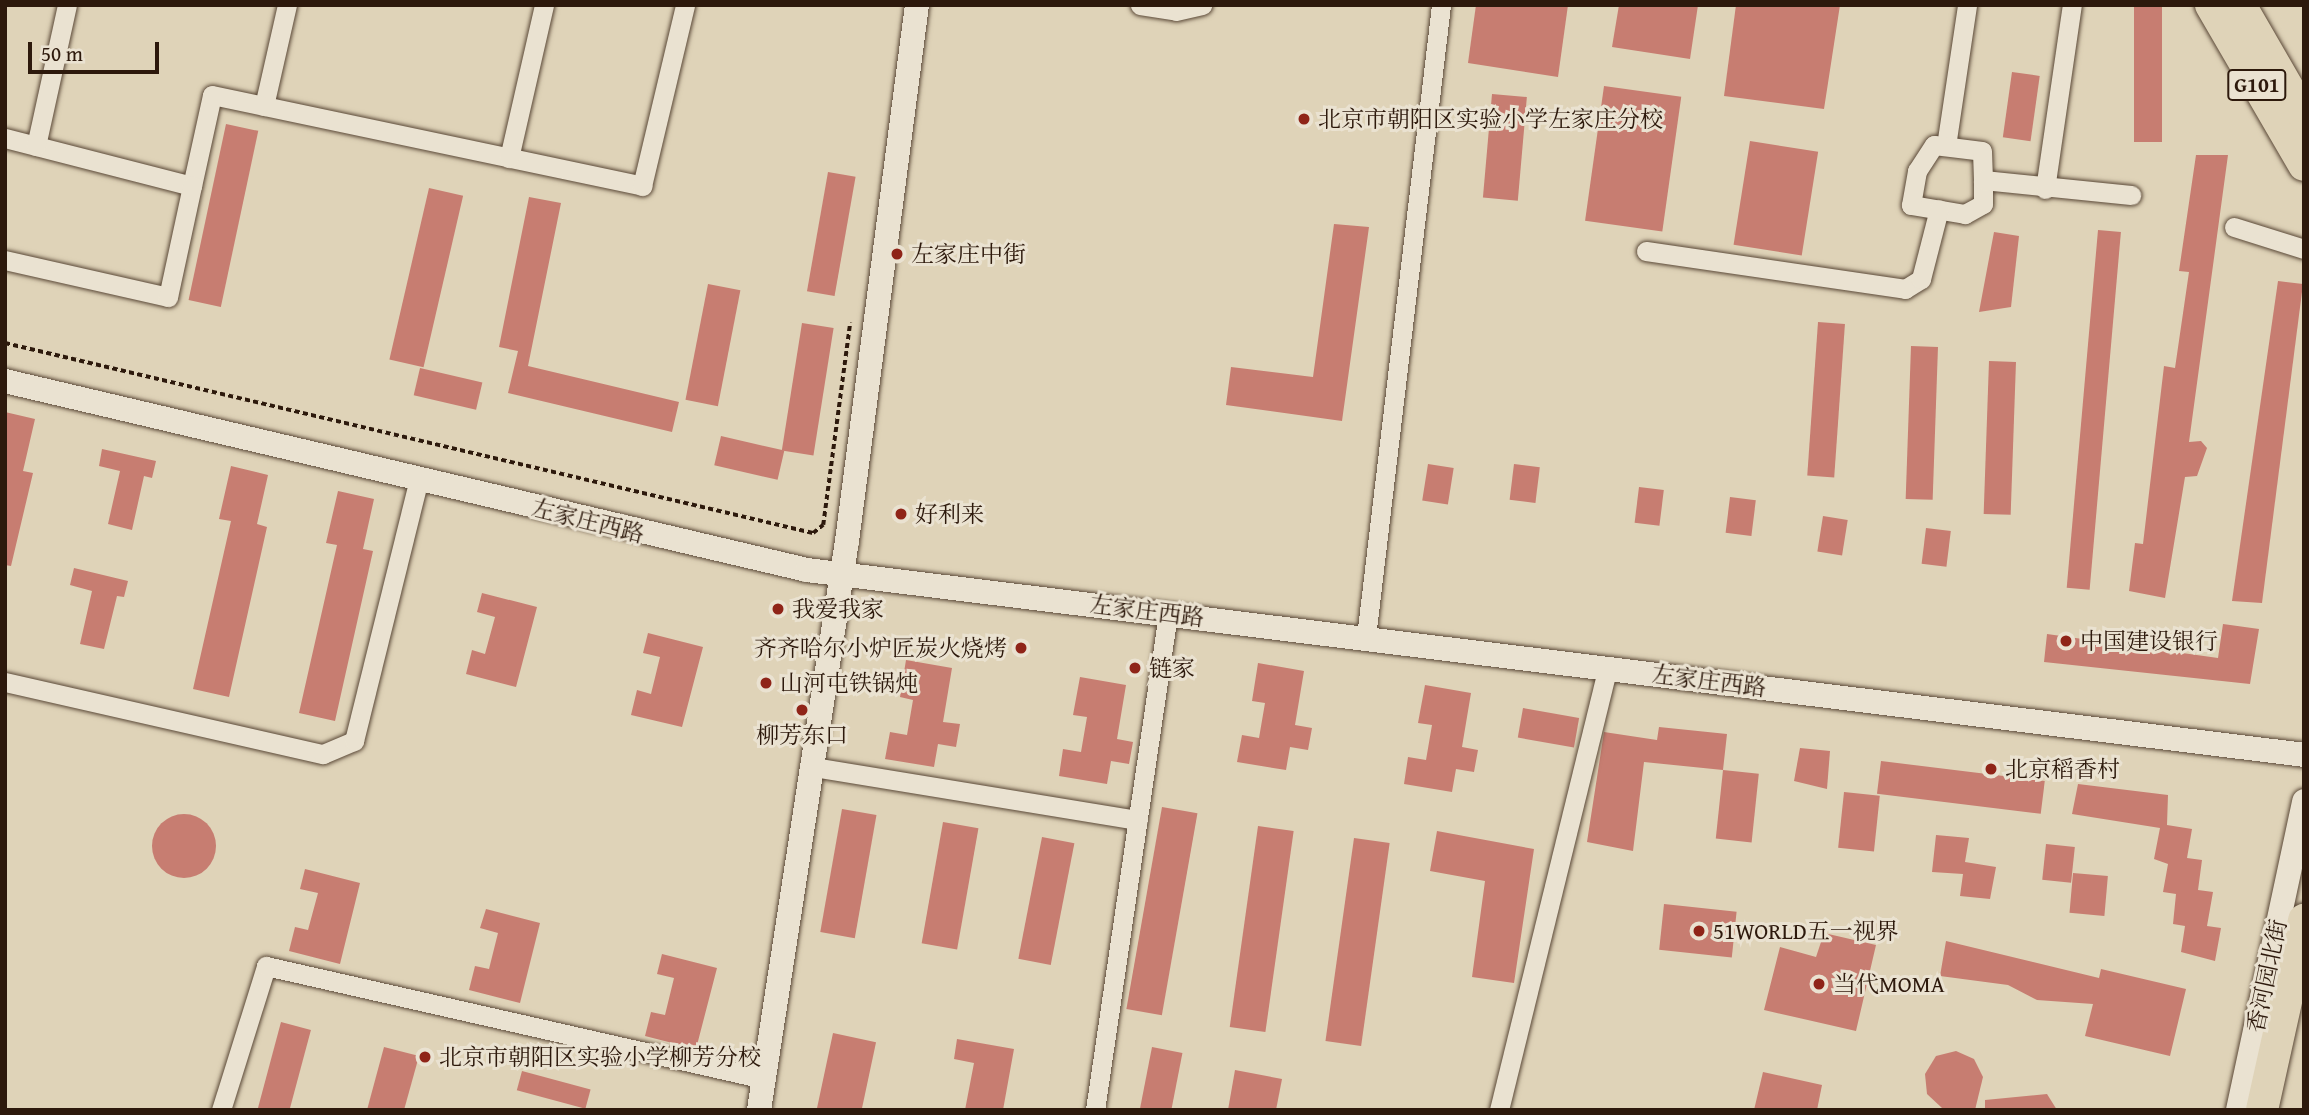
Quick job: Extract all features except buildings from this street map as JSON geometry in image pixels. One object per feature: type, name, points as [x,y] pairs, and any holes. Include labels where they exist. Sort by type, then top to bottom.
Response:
[{"type":"highway","name":"G101","points":[[2211,5],[2304,165]]},
{"type":"highway","name":"G101","points":[[2240,5],[2304,116]]},
{"type":"highway","points":[[2262,1110],[2304,920]]},
{"type":"street","points":[[37,146],[67,5]]},
{"type":"street","points":[[264,106],[287,5]]},
{"type":"street","points":[[509,158],[544,5]]},
{"type":"street","points":[[5,260],[168,297],[212,95],[642,186],[685,5]]},
{"type":"street","points":[[760,1110],[842,575],[917,5]]},
{"type":"street","points":[[1139,5],[1176,11],[1202,5]]},
{"type":"street","points":[[1366,637],[1441,5]]},
{"type":"street","points":[[1946,146],[1967,5]]},
{"type":"street","points":[[2045,188],[2072,5]]},
{"type":"street","points":[[5,138],[192,186]]},
{"type":"street","points":[[1934,145],[1982,150],[1983,180],[1983,204],[1965,214],[1911,205],[1917,171],[1934,145]]},
{"type":"street","points":[[1983,180],[2131,195]]},
{"type":"street","points":[[1646,251],[1905,289],[1921,279],[1939,209]]},
{"type":"street","points":[[2234,227],[2304,249]]},
{"type":"street","name":"左家庄西路","points":[[5,380],[735,557],[842,575],[1366,637],[2304,755]]},
{"type":"street","points":[[5,682],[323,754],[354,741],[419,479]]},
{"type":"street","points":[[1095,1110],[1168,614]]},
{"type":"street","points":[[1499,1110],[1607,668]]},
{"type":"street","points":[[813,767],[1138,820]]},
{"type":"street","name":"香河园北街","points":[[2238,1110],[2304,801]]},
{"type":"street","points":[[221,1110],[266,965],[764,1079]]},
{"type":"path","points":[[5,343],[813,533],[823,525],[850,323]]},
{"type":"pier","points":[[2304,1039],[2304,1110],[2285,1110],[2300,1042]]},
{"type":"place","name":"北京市朝阳区实验小学左家庄分校","points":[[1304,119]]},
{"type":"place","name":"左家庄中街","points":[[897,254]]},
{"type":"place","name":"好利来","points":[[901,514]]},
{"type":"place","name":"我爱我家","points":[[778,609]]},
{"type":"place","name":"中国建设银行","points":[[2066,641]]},
{"type":"place","name":"齐齐哈尔小炉匠炭火烧烤","points":[[1021,648]]},
{"type":"place","name":"链家","points":[[1135,668]]},
{"type":"place","name":"山河屯铁锅炖","points":[[766,683]]},
{"type":"place","name":"柳芳东口","points":[[802,710]]},
{"type":"place","name":"北京稻香村","points":[[1991,769]]},
{"type":"place","name":"51WORLD五一视界","points":[[1699,931]]},
{"type":"place","name":"当代MOMA","points":[[1819,984]]},
{"type":"place","name":"北京市朝阳区实验小学柳芳分校","points":[[425,1057]]}]
